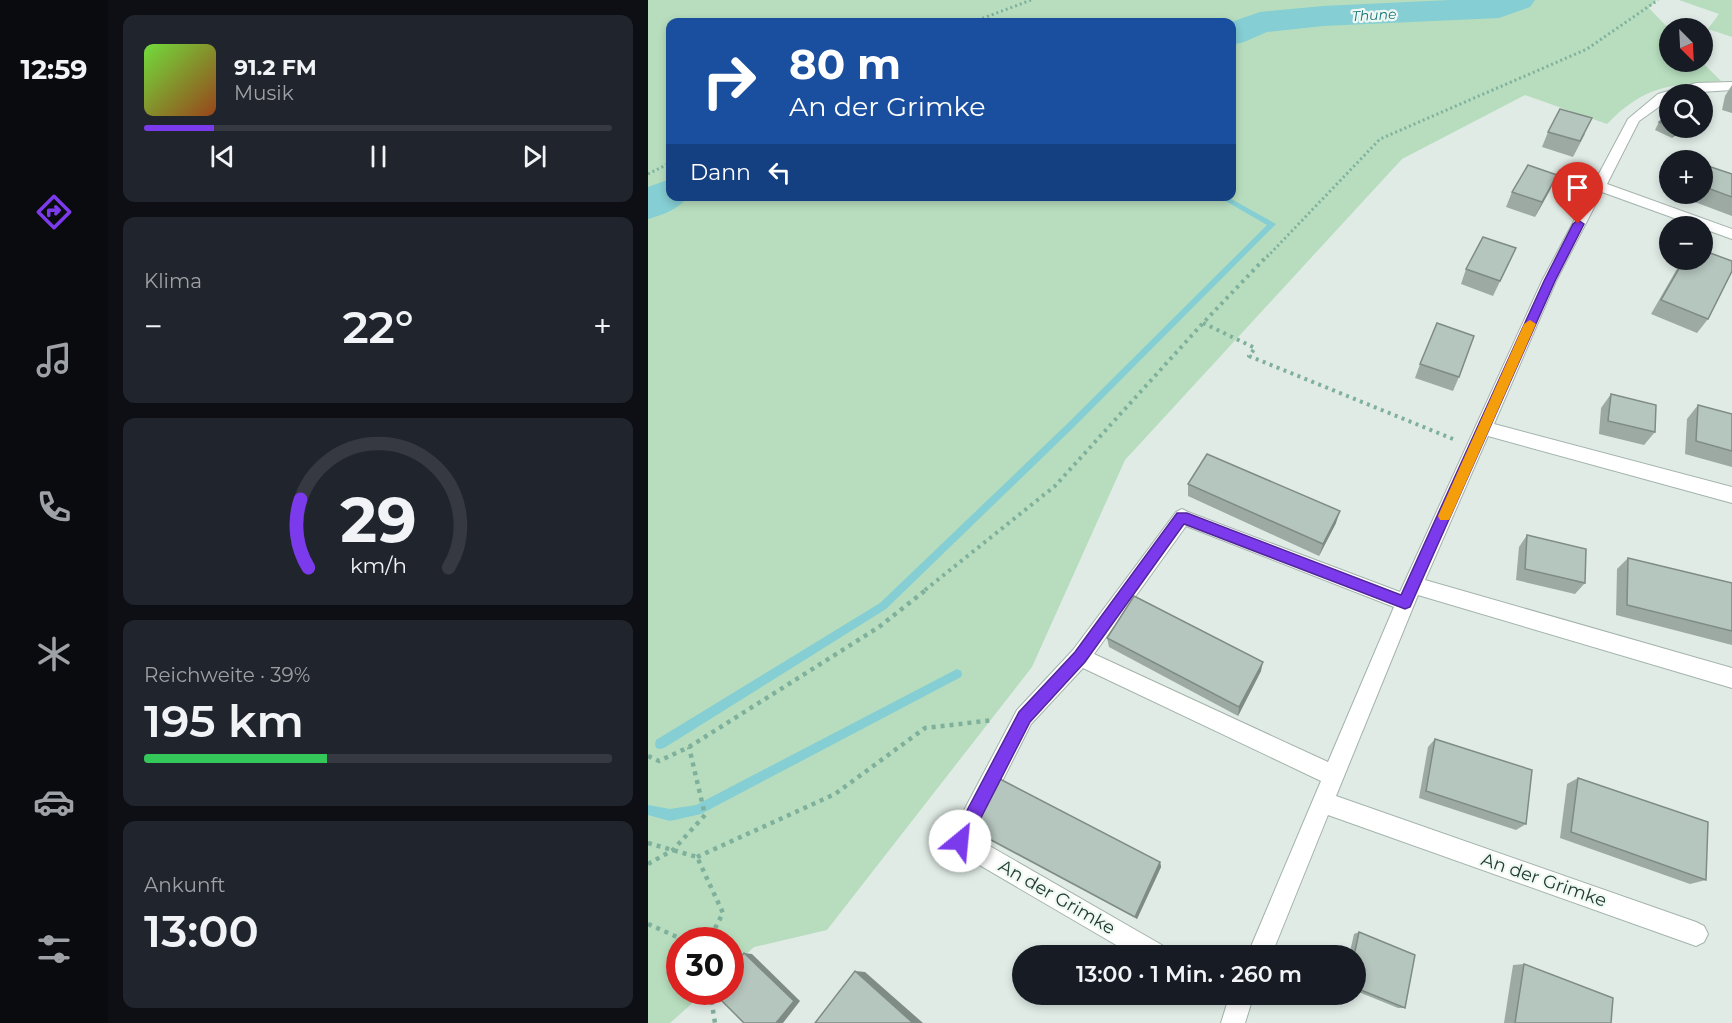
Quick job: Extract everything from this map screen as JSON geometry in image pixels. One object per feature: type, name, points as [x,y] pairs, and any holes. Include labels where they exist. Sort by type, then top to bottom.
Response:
[{"type":"street","points":[[1713,87],[1732,86]]},
{"type":"street","points":[[1264,945],[1410,594],[1550,281],[1634,119],[1659,99]]},
{"type":"street","points":[[1598,186],[1732,234]]},
{"type":"street","points":[[1484,428],[1732,495]]},
{"type":"street","name":"An der Grimke","points":[[1140,945],[960,841],[1024,717],[1080,657],[1182,517],[1410,594],[1732,678]]},
{"type":"street","points":[[1080,657],[1334,776]]},
{"type":"street","name":"An der Grimke","points":[[1324,803],[1696,934]]},
{"type":"path","points":[[984,18],[1031,0]]},
{"type":"path","points":[[648,756],[659,761],[689,747],[879,627],[1055,486],[1203,323],[1380,139],[1587,49],[1651,8],[1658,0]]},
{"type":"path","points":[[648,174],[666,165]]},
{"type":"path","points":[[1203,323],[1255,348],[1249,356],[1475,447]]},
{"type":"path","points":[[648,843],[697,857],[835,794],[925,728],[1024,717]]},
{"type":"path","points":[[648,864],[673,850],[705,814],[689,747]]},
{"type":"path","points":[[697,857],[723,913],[716,927]]},
{"type":"path","points":[[648,924],[666,932]]},
{"type":"path","points":[[712,1005],[715,1023]]},
{"type":"green space","points":[[648,0],[1657,0],[1649,8],[1659,18],[1659,72],[1712,72],[1721,81],[1659,84],[1659,89],[1634,101],[1607,124],[1525,95],[1402,159],[1125,460],[1032,667],[827,930],[754,947],[744,956],[744,927],[666,927],[666,1005],[690,1005],[670,1023],[648,1023]]},
{"type":"green space","points":[[1679,0],[1732,0],[1732,37],[1713,31],[1713,22],[1719,14]]},
{"type":"building","points":[[1560,109],[1592,118],[1580,141],[1548,132]]},
{"type":"building","points":[[1528,165],[1557,175],[1542,202],[1512,192]]},
{"type":"building","points":[[1713,168],[1732,174],[1732,197],[1713,190]]},
{"type":"building","points":[[1483,237],[1516,248],[1500,281],[1466,269]]},
{"type":"building","points":[[1713,254],[1732,261],[1732,271],[1708,319],[1661,300],[1678,270],[1713,270]]},
{"type":"building","points":[[1437,323],[1474,336],[1459,377],[1420,364]]},
{"type":"building","points":[[1611,394],[1656,405],[1655,432],[1608,421]]},
{"type":"building","points":[[1698,405],[1732,414],[1732,451],[1696,441]]},
{"type":"building","points":[[1207,454],[1340,511],[1323,544],[1188,484]]},
{"type":"building","points":[[1527,535],[1586,549],[1585,583],[1525,569]]},
{"type":"building","points":[[1628,558],[1732,583],[1732,631],[1627,605]]},
{"type":"building","points":[[1134,596],[1263,662],[1239,707],[1107,638]]},
{"type":"building","points":[[1435,739],[1532,770],[1526,824],[1426,791]]},
{"type":"building","points":[[998,778],[1160,862],[1135,917],[969,828]]},
{"type":"building","points":[[1578,778],[1708,822],[1706,880],[1571,832]]},
{"type":"building","points":[[1359,932],[1415,955],[1405,1008],[1366,992],[1366,945],[1356,945]]},
{"type":"building","points":[[744,953],[794,1001],[776,1023],[744,1023],[726,1005],[744,1005]]},
{"type":"building","points":[[1524,964],[1613,998],[1611,1023],[1515,1023]]},
{"type":"building","points":[[855,971],[913,1023],[815,1023]]},
{"type":"waterway","name":"Thune","points":[[1236,33],[1260,22],[1323,16],[1499,8],[1518,0]]},
{"type":"waterway","name":"Thune","points":[[648,205],[666,195]]},
{"type":"waterway","points":[[660,744],[883,606],[1070,426],[1272,224],[1229,201]]},
{"type":"waterway","points":[[648,810],[670,815],[697,810],[957,674]]},
{"type":"slow traffic","points":[[1445,516],[1530,324]]},
{"type":"route","points":[[960,841],[1024,717],[1080,657],[1182,517],[1405,603],[1550,281],[1578,224]]}]
